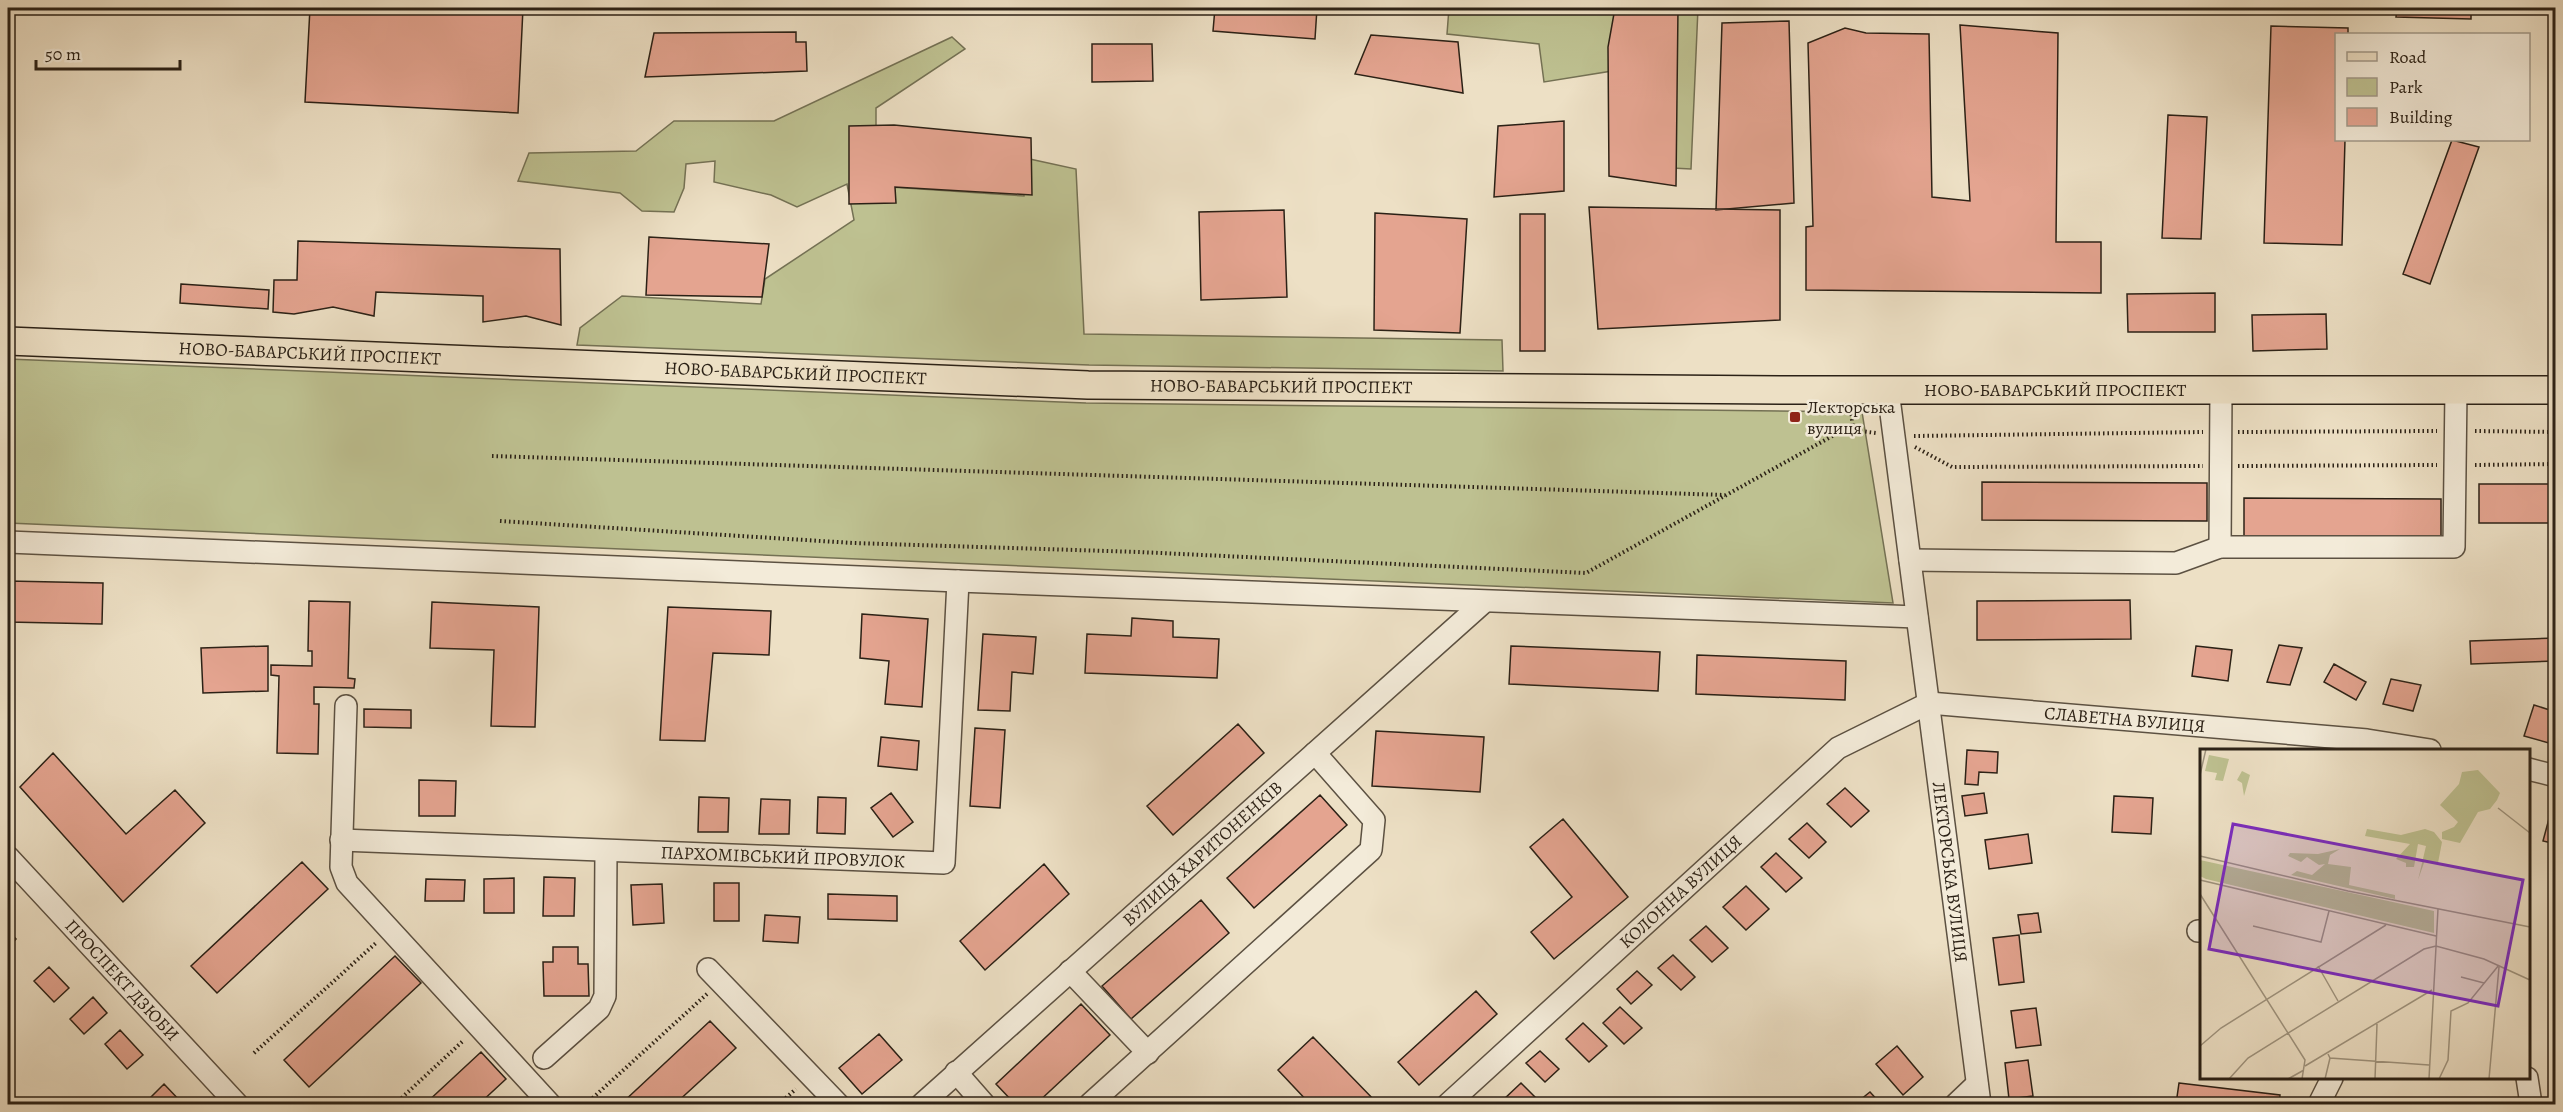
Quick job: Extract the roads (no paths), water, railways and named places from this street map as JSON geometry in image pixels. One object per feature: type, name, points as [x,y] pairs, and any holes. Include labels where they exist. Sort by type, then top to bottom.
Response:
[{"type":"main road","name":"НОВО-БАВАРСЬКИЙ ПРОСПЕКТ","points":[[8,341],[1089,385],[1888,390],[2556,390]]},
{"type":"street","points":[[2220,547],[2221,389]]},
{"type":"street","name":"ЛЕКТОРСЬКА ВУЛИЦЯ","points":[[1888,390],[1979,1094]]},
{"type":"street","points":[[1910,560],[2176,562],[2220,547],[2454,547],[2456,390]]},
{"type":"street","points":[[8,542],[1484,602],[1917,617]]},
{"type":"street","name":"ПАРХОМІВСЬКИЙ ПРОВУЛОК","points":[[341,840],[944,863],[958,581]]},
{"type":"street","name":"ВУЛИЦЯ ХАРИТОНЕНКІВ","points":[[922,1104],[1484,602]]},
{"type":"street","name":"СЛАВЕТНА ВУЛИЦЯ","points":[[1929,703],[2367,740],[2424,749]]},
{"type":"street","name":"КОЛОННА ВУЛИЦЯ","points":[[1448,1104],[1838,748],[1929,703]]},
{"type":"street","points":[[346,706],[340,867],[346,883],[550,1104]]},
{"type":"street","points":[[1090,1104],[1371,850],[1374,820],[1315,753]]},
{"type":"street","points":[[2530,769],[2556,776]]},
{"type":"street","points":[[544,1058],[599,1009],[605,996],[606,850]]},
{"type":"street","name":"ПРОСПЕКТ ДЗЮБИ","points":[[8,857],[237,1104]]},
{"type":"street","points":[[1070,971],[1148,1053]]},
{"type":"street","points":[[714,975],[838,1104]]},
{"type":"street","points":[[956,1072],[984,1104]]},
{"type":"street","points":[[2319,1104],[2330,1079]]},
{"type":"street","points":[[2527,1079],[2531,1104]]},
{"type":"street","points":[[1956,1104],[1979,1094]]},
{"type":"place","name":"Лекторська вулиця","points":[[1795,417]]}]
